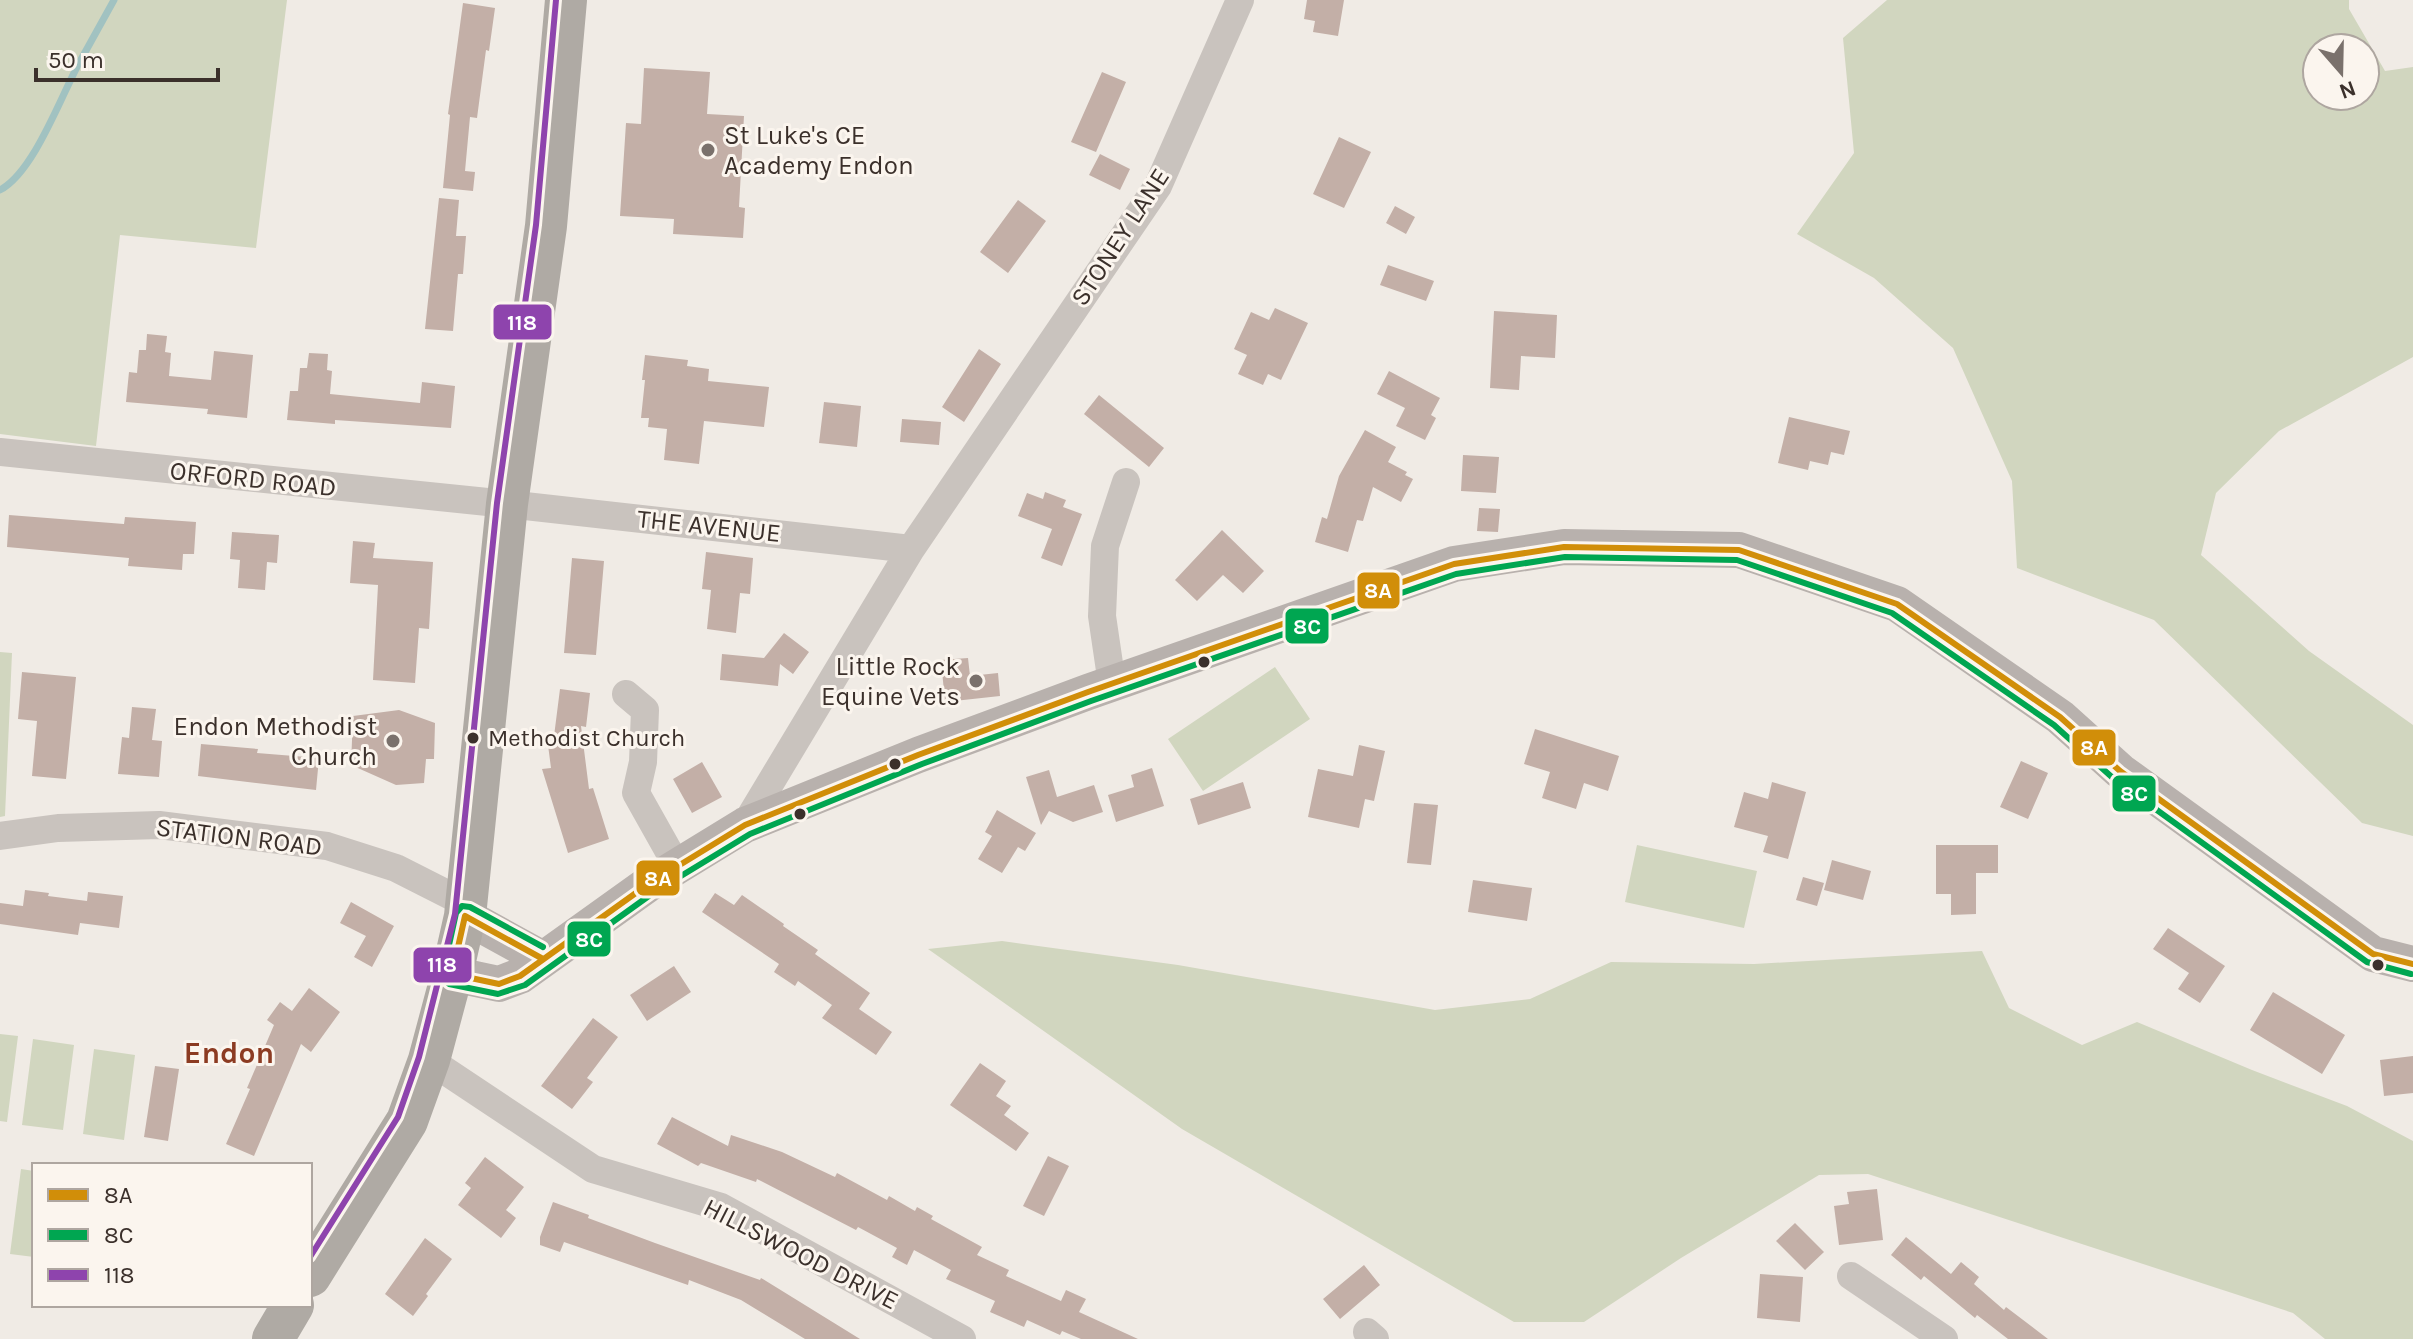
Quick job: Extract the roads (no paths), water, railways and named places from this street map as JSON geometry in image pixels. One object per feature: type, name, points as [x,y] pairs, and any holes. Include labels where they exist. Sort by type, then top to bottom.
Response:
[{"type":"highway","points":[[312,1273],[407,1121],[429,1060],[466,910],[507,504],[546,226],[566,0]]},
{"type":"highway","points":[[273,1339],[292,1307]]},
{"type":"main road","points":[[452,974],[499,984],[520,976],[647,885],[745,825],[918,755],[1454,564],[1564,547],[1739,550],[1897,604],[2060,717],[2120,771],[2373,954],[2413,964]]},
{"type":"main road","points":[[466,910],[543,959]]},
{"type":"street","name":"STONEY LANE","points":[[745,825],[911,549],[1158,186],[1240,0]]},
{"type":"street","name":"ORFORD ROAD","points":[[0,452],[507,504]]},
{"type":"street","points":[[1112,684],[1102,616],[1105,546],[1126,482]]},
{"type":"street","name":"THE AVENUE","points":[[507,504],[911,549]]},
{"type":"street","points":[[626,694],[645,710],[643,762],[636,793],[677,866]]},
{"type":"street","name":"STATION ROAD","points":[[0,836],[58,828],[159,825],[327,846],[396,868],[466,910]]},
{"type":"street","name":"HILLSWOOD DRIVE","points":[[429,1060],[593,1169],[721,1207],[962,1339]]},
{"type":"street","points":[[1851,1276],[1944,1339]]},
{"type":"waterway","points":[[0,190],[24,168],[34,152],[114,0]]},
{"type":"place","name":"St Luke's CE Academy Endon","points":[[708,150]]},
{"type":"place","name":"Little Rock Equine Vets","points":[[976,681]]},
{"type":"place","name":"Methodist Church","points":[[473,738]]},
{"type":"place","name":"Endon Methodist Church","points":[[393,741]]},
{"type":"district","name":"Endon","points":[[229,1053]]}]
